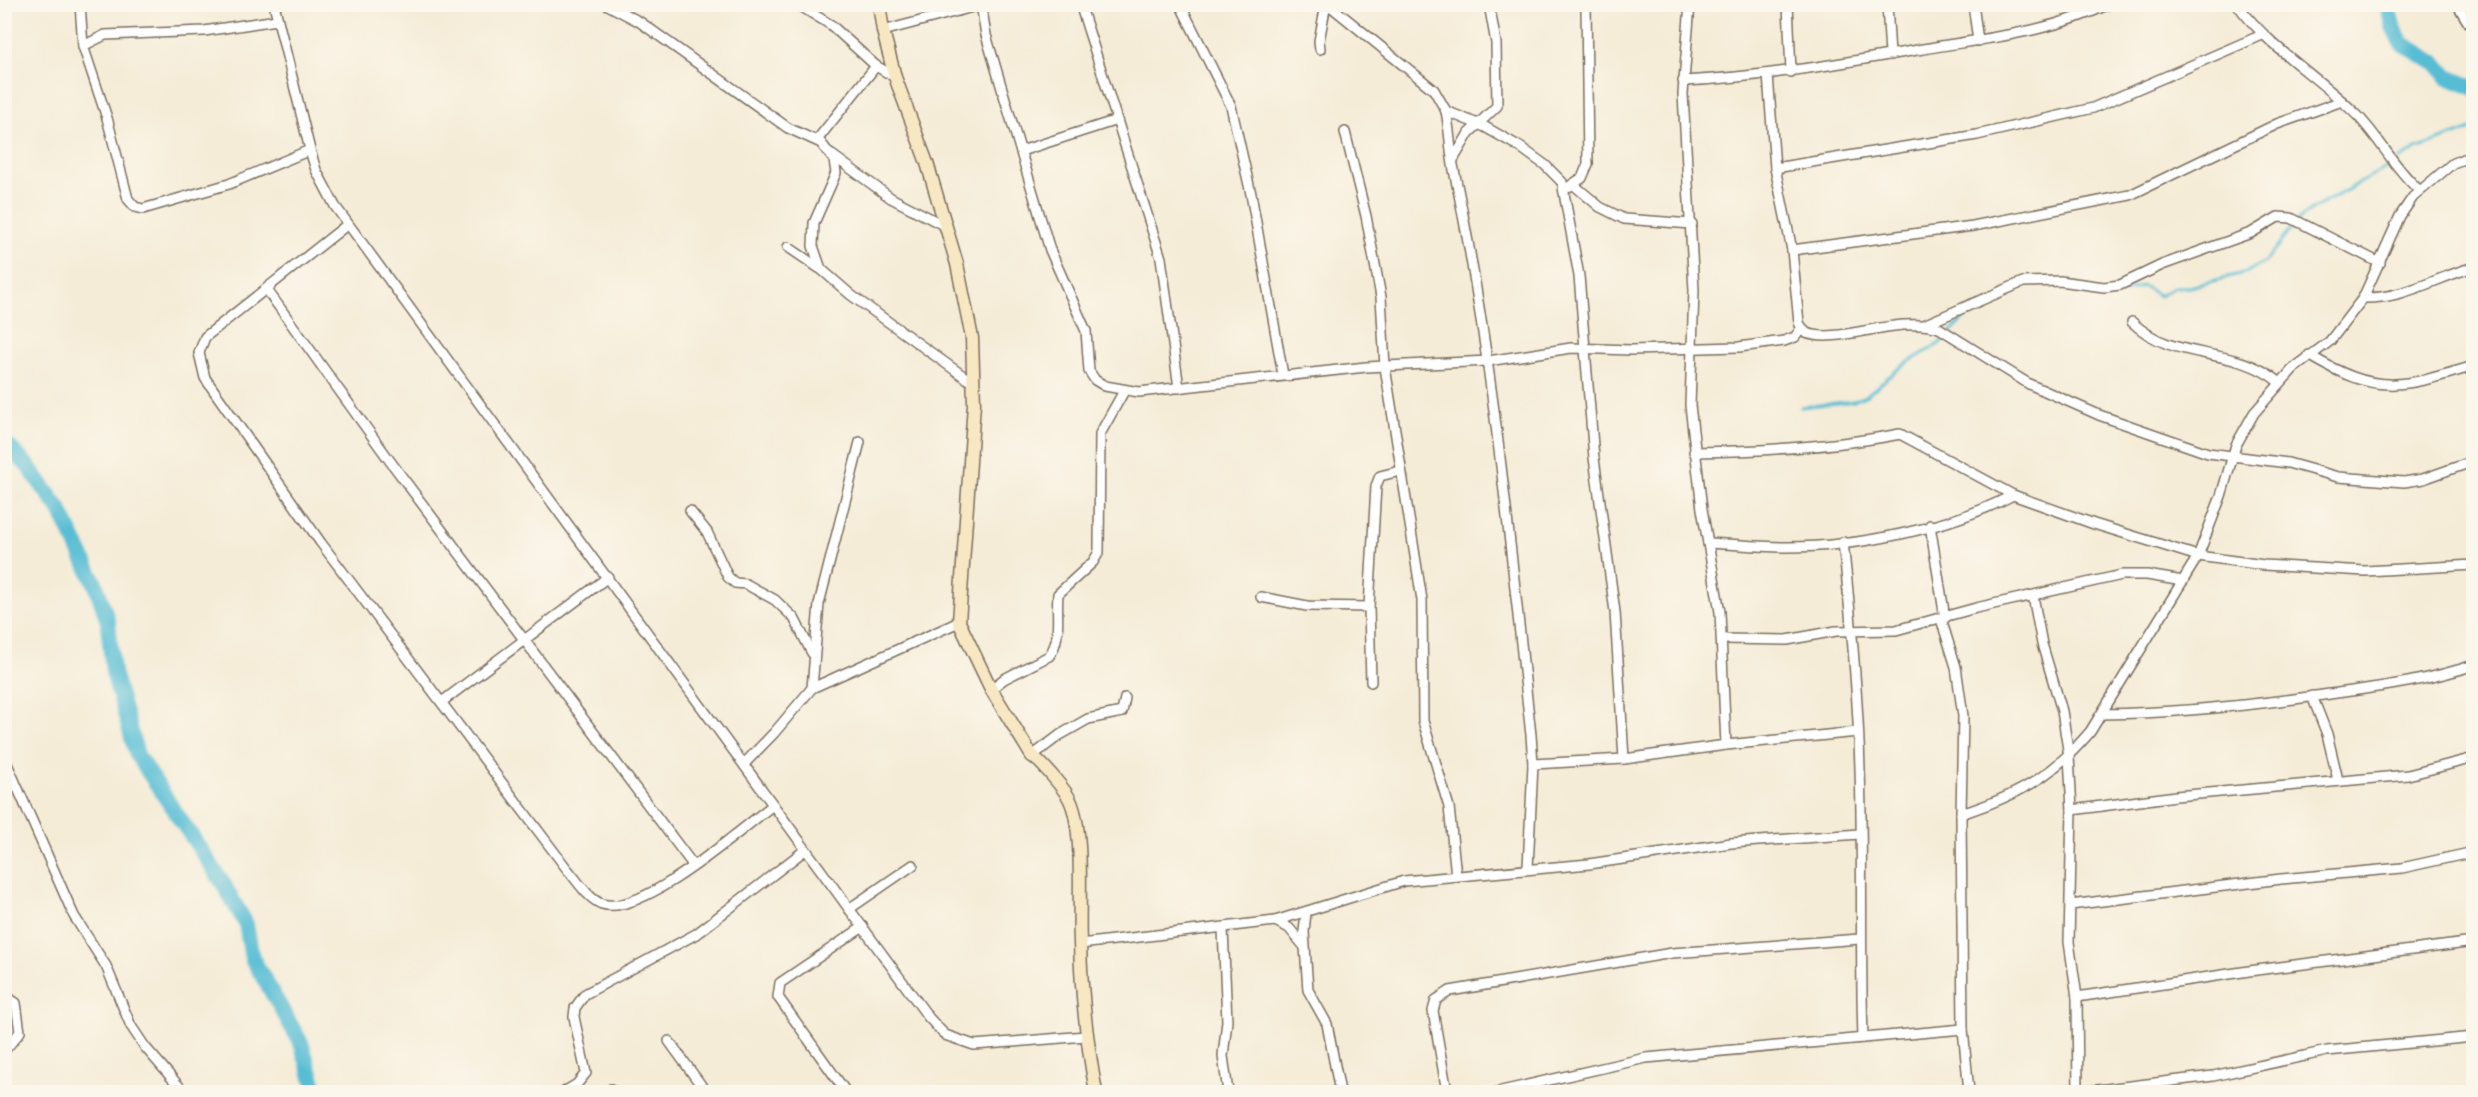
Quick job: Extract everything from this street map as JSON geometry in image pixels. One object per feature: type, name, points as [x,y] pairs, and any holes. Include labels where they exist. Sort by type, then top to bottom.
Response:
[{"type":"street","points":[[80,4],[83,46],[107,118],[128,199],[135,207],[143,210],[229,184],[310,150]]},
{"type":"street","points":[[274,4],[310,150],[325,188],[348,224],[929,1018],[952,1038],[986,1045],[1086,1036]]},
{"type":"street","points":[[606,4],[629,9],[788,129],[817,140],[831,154],[891,198],[947,226]]},
{"type":"street","points":[[797,4],[831,25],[876,66],[895,77]]},
{"type":"street","points":[[879,4],[882,31],[895,77],[947,226],[967,311],[973,383],[959,622],[991,689],[1032,756],[1041,761],[1070,800],[1073,809],[1077,830],[1080,944],[1086,1036],[1096,1092]]},
{"type":"street","points":[[1080,4],[1161,258],[1179,388]]},
{"type":"street","points":[[1180,4],[1231,106],[1251,194],[1283,375]]},
{"type":"street","points":[[1320,50],[1319,41],[1327,4],[1434,90],[1446,111],[1488,361],[1533,764],[1528,868]]},
{"type":"street","points":[[1453,160],[1467,136],[1497,106],[1496,43],[1489,4]]},
{"type":"street","points":[[1564,190],[1582,178],[1588,164],[1586,4]]},
{"type":"street","points":[[1690,4],[1683,81],[1692,224],[1694,314],[1690,405],[1694,452],[1723,639],[1726,745]]},
{"type":"street","points":[[1788,4],[1791,72]]},
{"type":"street","points":[[1887,4],[1890,55]]},
{"type":"street","points":[[1973,4],[1978,41]]},
{"type":"street","points":[[1683,81],[1791,72],[1978,41],[2049,28],[2109,4]]},
{"type":"street","points":[[2237,4],[2262,35],[2343,101],[2378,139],[2406,178],[2420,190]]},
{"type":"street","points":[[2457,4],[2468,22]]},
{"type":"street","points":[[882,31],[982,5],[986,35],[1050,250],[1086,331],[1087,366],[1095,380],[1124,391],[1179,388],[1366,367],[1488,361],[1586,348],[1631,350],[1739,346],[1784,341],[1795,337],[1801,329],[1792,250],[1775,168],[1768,75]]},
{"type":"street","points":[[83,46],[105,35],[204,31],[277,20]]},
{"type":"street","points":[[1775,168],[1977,135],[2093,108],[2262,35]]},
{"type":"street","points":[[817,140],[876,66]]},
{"type":"street","points":[[1792,250],[1973,226],[2130,195],[2277,124],[2343,101]]},
{"type":"street","points":[[1446,111],[1493,131],[1534,157],[1557,176],[1564,190],[1580,276],[1594,458],[1615,612],[1624,759]]},
{"type":"street","points":[[1021,151],[1117,120]]},
{"type":"street","points":[[1345,132],[1378,276],[1383,312],[1385,367],[1422,600],[1423,721],[1449,807],[1456,876]]},
{"type":"street","points":[[821,269],[815,257],[813,236],[819,207],[835,179],[836,166],[831,154]]},
{"type":"street","points":[[1961,814],[2015,795],[2069,756],[2102,714],[2199,556],[2221,496],[2232,457],[2254,413],[2279,382],[2309,355],[2330,341],[2363,298],[2400,216],[2420,190],[2453,163],[2474,154]]},
{"type":"street","points":[[1574,185],[1600,207],[1624,219],[1692,224]]},
{"type":"street","points":[[1801,329],[1813,336],[1897,325],[1926,324],[2023,282],[2060,280],[2104,287],[2120,285],[2162,265],[2251,233],[2282,216],[2291,218],[2380,263]]},
{"type":"street","points":[[348,224],[205,337],[199,353],[202,370],[321,543],[443,701],[567,869],[598,902],[614,905],[647,897],[773,805]]},
{"type":"street","points":[[788,246],[821,269],[851,295],[973,383]]},
{"type":"street","points":[[2363,298],[2399,295],[2442,277],[2474,267]]},
{"type":"street","points":[[267,290],[390,461],[693,865]]},
{"type":"street","points":[[2132,322],[2146,335],[2165,345],[2250,363],[2279,382]]},
{"type":"street","points":[[1926,324],[1950,334],[2029,384],[2070,403],[2186,446],[2232,457],[2288,463],[2338,477],[2404,482],[2423,479],[2474,461]]},
{"type":"street","points":[[2309,355],[2347,377],[2382,384],[2419,382],[2474,366]]},
{"type":"street","points":[[991,689],[1004,679],[1042,662],[1054,650],[1058,632],[1058,594],[1093,562],[1099,552],[1100,434],[1124,391]]},
{"type":"street","points":[[1694,452],[1743,452],[1854,443],[1900,434],[2013,495],[2094,524],[2199,556],[2264,565],[2365,571],[2474,565]]},
{"type":"street","points":[[812,688],[819,604],[860,442]]},
{"type":"street","points":[[1371,682],[1369,607],[1376,486],[1380,476],[1400,471]]},
{"type":"street","points":[[1708,543],[1782,547],[1889,536],[1990,507],[2013,495]]},
{"type":"street","points":[[690,511],[707,532],[728,577],[735,583],[746,584],[775,600],[794,618],[813,655]]},
{"type":"street","points":[[1930,525],[1943,618],[1956,668],[1964,716],[1961,814],[1963,1029],[1968,1092]]},
{"type":"street","points":[[1843,542],[1852,632],[1858,732],[1863,1038]]},
{"type":"street","points":[[1723,639],[1787,640],[1836,631],[1896,630],[2122,575],[2146,575],[2183,581]]},
{"type":"street","points":[[443,701],[527,641],[608,578]]},
{"type":"street","points":[[2033,596],[2042,644],[2062,711],[2069,756],[2072,810],[2069,942],[2077,997],[2079,1092],[2213,1076],[2327,1051],[2474,1037]]},
{"type":"street","points":[[1261,597],[1307,606],[1369,607]]},
{"type":"street","points":[[744,764],[812,688],[959,622]]},
{"type":"street","points":[[2102,714],[2178,712],[2312,696],[2424,680],[2474,665]]},
{"type":"street","points":[[2312,696],[2327,734],[2338,780]]},
{"type":"street","points":[[1032,756],[1060,735],[1088,719],[1122,712],[1125,698]]},
{"type":"street","points":[[1533,764],[1624,759],[1726,745],[1858,732]]},
{"type":"street","points":[[4,757],[74,916],[106,966],[131,1026],[145,1047],[184,1092]]},
{"type":"street","points":[[2072,810],[2176,796],[2408,775],[2474,758]]},
{"type":"street","points":[[1080,944],[1223,929],[1275,921],[1388,885],[1528,868],[1623,860],[1709,845],[1860,834]]},
{"type":"street","points":[[564,1092],[577,1084],[586,1073],[574,1017],[575,1008],[585,994],[696,934],[806,850]]},
{"type":"street","points":[[2070,905],[2281,879],[2402,868],[2474,852]]},
{"type":"street","points":[[849,909],[913,865]]},
{"type":"street","points":[[1306,912],[1304,932],[1308,990],[1327,1023],[1340,1092]]},
{"type":"street","points":[[1275,921],[1298,936],[1307,951]]},
{"type":"street","points":[[846,1092],[777,992],[780,983],[863,927]]},
{"type":"street","points":[[1223,929],[1227,1021],[1223,1056],[1228,1092]]},
{"type":"street","points":[[1447,1092],[1433,1011],[1436,1000],[1449,991],[1672,953],[1860,939]]},
{"type":"street","points":[[2077,997],[2249,971],[2474,942]]},
{"type":"street","points":[[4,995],[16,1003],[20,1032],[4,1051]]},
{"type":"street","points":[[1497,1092],[1646,1058],[1963,1029]]},
{"type":"street","points":[[669,1041],[706,1092]]},
{"type":"waterway","points":[[2387,4],[2394,29],[2403,44],[2437,64],[2448,77],[2474,88]]},
{"type":"waterway","points":[[2399,160],[2417,149],[2474,128]]},
{"type":"waterway","points":[[2072,287],[2104,297],[2143,286],[2160,296],[2174,287],[2190,287],[2247,272],[2265,262],[2297,221],[2313,209],[2390,166]]},
{"type":"waterway","points":[[1801,407],[1854,401],[1867,395],[1902,366],[1939,344],[1975,307]]},
{"type":"waterway","points":[[4,442],[28,466],[60,510],[96,585],[108,622],[113,672],[137,755],[221,880],[246,924],[252,958],[301,1043],[315,1086],[325,1092]]}]
